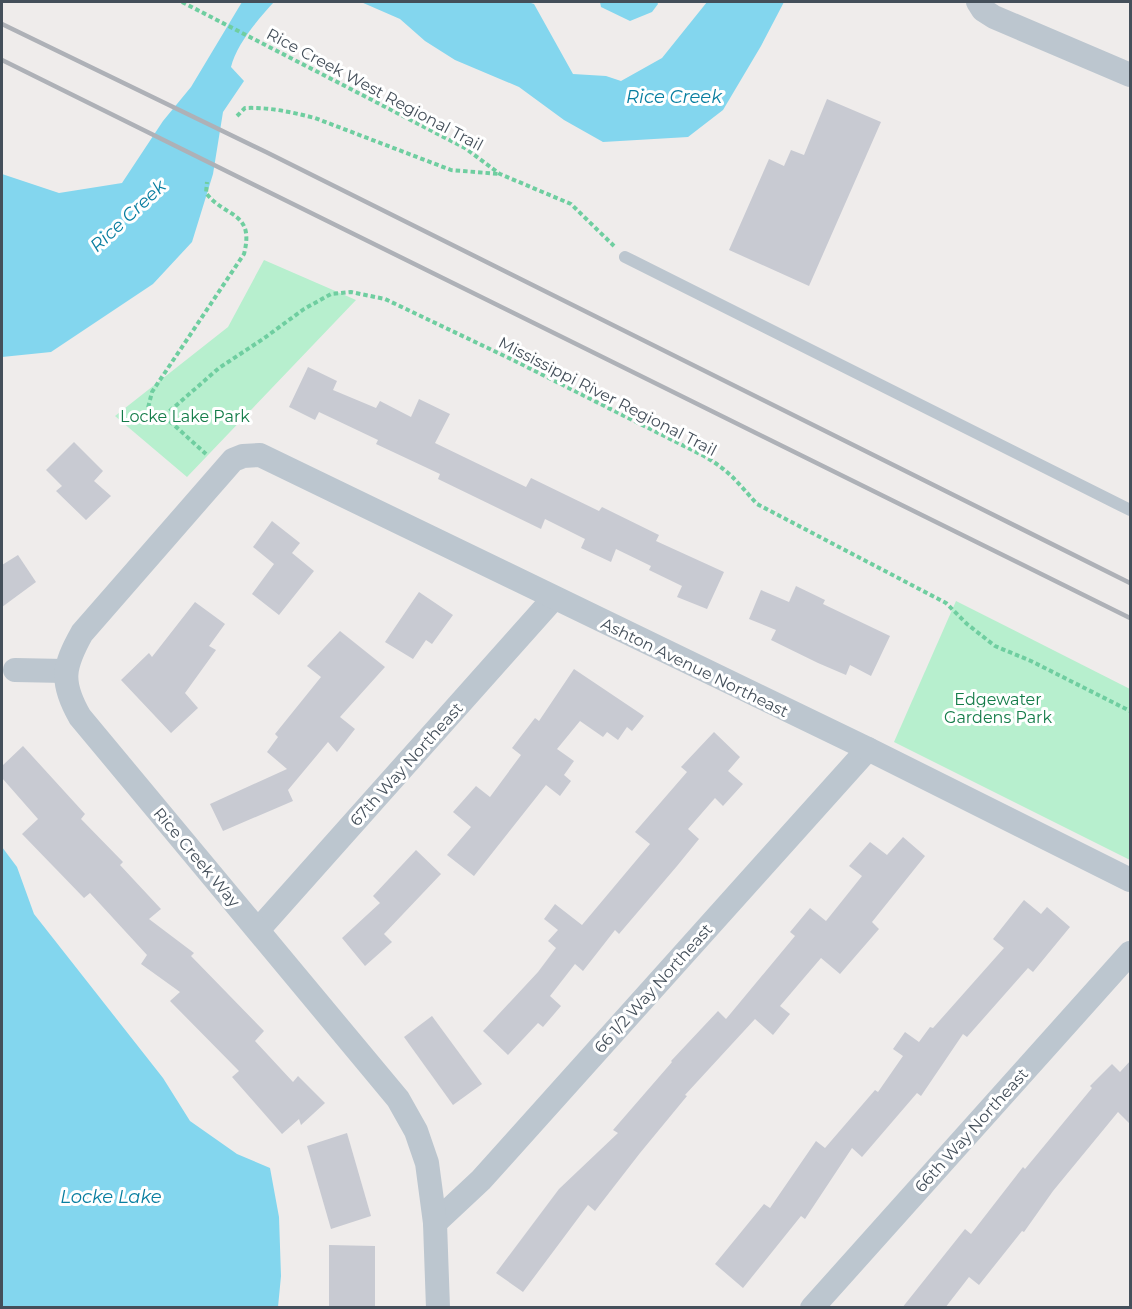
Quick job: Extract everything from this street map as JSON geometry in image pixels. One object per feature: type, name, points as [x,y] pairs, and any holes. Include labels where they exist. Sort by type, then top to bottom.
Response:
[{"type":"street","points":[[978,2],[983,10],[994,17],[1131,75]]},
{"type":"street","name":"Ashton Avenue Northeast","points":[[224,470],[233,460],[243,456],[260,455],[553,599],[868,749],[1131,880]]},
{"type":"street","points":[[15,670],[65,671],[70,654],[82,633],[224,470]]},
{"type":"street","name":"67th Way Northeast","points":[[258,930],[553,599]]},
{"type":"street","name":"Rice Creek Way","points":[[65,671],[65,683],[70,700],[80,717],[398,1099],[416,1131],[428,1163],[435,1223],[438,1308]]},
{"type":"street","name":"66 1/2 Way Northeast","points":[[435,1223],[481,1180],[868,749]]},
{"type":"street","name":"66th Way Northeast","points":[[812,1308],[1131,953]]},
{"type":"lane","points":[[625,257],[1131,510]]},
{"type":"path","name":"Rice Creek West Regional Trail","points":[[182,2],[465,148],[500,174]]},
{"type":"path","name":"Rice Creek West Regional Trail","points":[[237,116],[245,108],[294,112],[451,170],[500,174]]},
{"type":"path","points":[[500,174],[571,204],[625,257]]},
{"type":"path","points":[[207,182],[206,193],[211,200],[235,215],[246,228],[244,254],[152,392],[148,408],[154,418],[164,416],[224,470]]},
{"type":"path","name":"Mississippi River Regional Trail","points":[[164,416],[219,368],[323,298],[338,292],[351,292],[385,299],[704,456],[723,467],[737,479],[757,504],[946,603],[967,624],[995,646],[1031,661],[1131,711]]},
{"type":"green space","name":"Locke Lake Park","points":[[264,260],[356,300],[187,477],[115,416],[228,327]]},
{"type":"green space","name":"Edgewater Gardens Park","points":[[956,601],[1130,689],[1130,860],[894,742]]},
{"type":"water","points":[[242,2],[274,2],[249,32],[231,67],[244,81],[223,112],[213,174],[192,242],[153,284],[51,352],[2,357],[2,174],[59,193],[122,183],[163,121],[191,87]]},
{"type":"water","name":"Rice Creek","points":[[361,2],[528,2],[534,4],[573,74],[606,76],[621,81],[662,58],[707,2],[784,2],[723,110],[688,137],[603,142],[564,120],[519,87],[455,60],[425,41],[400,19]]},
{"type":"water","points":[[600,2],[657,2],[658,4],[652,12],[630,21],[601,7]]},
{"type":"water","name":"Locke Lake","points":[[2,847],[17,867],[34,914],[163,1078],[190,1121],[237,1154],[270,1168],[279,1217],[281,1276],[278,1307],[2,1307]]},
{"type":"building","points":[[827,99],[881,122],[809,286],[729,250],[769,159],[784,166],[791,150],[804,155]]},
{"type":"building","points":[[308,367],[337,381],[333,390],[376,408],[380,401],[411,417],[419,399],[450,414],[435,443],[526,487],[531,478],[599,511],[602,507],[659,535],[656,541],[724,572],[707,609],[677,597],[682,586],[649,570],[651,566],[616,549],[611,562],[581,548],[585,539],[545,519],[541,529],[438,479],[440,474],[376,444],[378,440],[319,412],[315,420],[289,407]]},
{"type":"building","points":[[74,442],[103,471],[94,481],[111,496],[86,520],[56,491],[62,486],[46,470]]},
{"type":"building","points":[[272,521],[300,543],[292,553],[314,571],[279,615],[252,594],[274,564],[253,547]]},
{"type":"building","points":[[18,555],[36,582],[2,607],[2,565]]},
{"type":"building","points":[[796,586],[825,600],[823,604],[890,636],[871,676],[850,665],[846,675],[818,663],[771,640],[776,630],[749,619],[761,590],[789,602]]},
{"type":"building","points":[[419,592],[453,615],[432,644],[426,640],[413,659],[385,642]]},
{"type":"building","points":[[195,602],[225,624],[209,646],[216,650],[185,693],[198,708],[171,733],[121,680],[149,653],[152,657]]},
{"type":"building","points":[[340,631],[385,667],[340,717],[355,729],[337,752],[328,742],[288,790],[293,801],[223,831],[210,804],[287,769],[267,752],[278,737],[275,734],[321,677],[307,666]]},
{"type":"building","points":[[574,669],[644,716],[632,731],[627,727],[618,740],[607,732],[603,737],[580,721],[557,749],[574,761],[564,775],[571,781],[560,796],[546,785],[474,876],[447,855],[471,827],[453,812],[476,786],[490,797],[521,755],[512,748],[535,718],[539,721]]},
{"type":"building","points":[[714,732],[740,757],[728,771],[743,784],[723,806],[715,798],[688,829],[699,839],[619,934],[615,930],[583,971],[575,964],[550,996],[561,1006],[543,1027],[538,1023],[508,1055],[483,1031],[538,972],[556,948],[548,941],[558,930],[544,919],[555,904],[582,925],[650,844],[635,832],[687,772],[681,767]]},
{"type":"building","points":[[23,746],[85,814],[81,819],[123,862],[120,865],[161,909],[149,919],[194,953],[191,956],[264,1031],[255,1041],[293,1082],[298,1076],[325,1103],[301,1125],[299,1119],[282,1134],[232,1077],[239,1071],[170,1001],[180,992],[141,964],[147,955],[90,893],[84,898],[22,834],[38,819],[2,778],[2,766]]},
{"type":"building","points":[[903,837],[925,856],[872,922],[879,929],[840,974],[821,958],[780,1006],[790,1014],[773,1035],[755,1019],[685,1095],[687,1096],[595,1211],[588,1205],[523,1292],[496,1273],[559,1189],[618,1133],[613,1130],[671,1061],[718,1011],[726,1019],[795,936],[790,932],[810,908],[826,921],[862,876],[849,866],[870,842],[887,855]]},
{"type":"building","points":[[416,850],[441,874],[384,934],[392,942],[365,966],[342,938],[380,903],[373,896]]},
{"type":"building","points":[[1024,900],[1041,914],[1047,907],[1070,927],[1033,972],[1028,968],[967,1037],[963,1034],[921,1096],[917,1093],[862,1157],[852,1148],[805,1219],[801,1216],[743,1288],[715,1264],[764,1204],[770,1208],[816,1141],[825,1148],[875,1090],[878,1092],[903,1056],[893,1049],[905,1032],[919,1042],[930,1027],[933,1028],[1004,948],[993,939]]},
{"type":"building","points":[[432,1016],[482,1084],[453,1105],[404,1037]]},
{"type":"building","points":[[1131,1060],[1131,1125],[1118,1112],[1053,1191],[1024,1232],[1022,1231],[979,1285],[969,1277],[945,1308],[902,1308],[965,1229],[971,1234],[1023,1167],[1025,1169],[1092,1088],[1090,1086],[1112,1064],[1120,1072]]},
{"type":"building","points":[[347,1133],[371,1216],[331,1229],[307,1146]]},
{"type":"building","points":[[329,1245],[375,1246],[375,1308],[329,1308]]},
{"type":"railway","points":[[2,24],[266,152],[1130,583]]},
{"type":"railway","points":[[2,60],[1130,618]]}]
